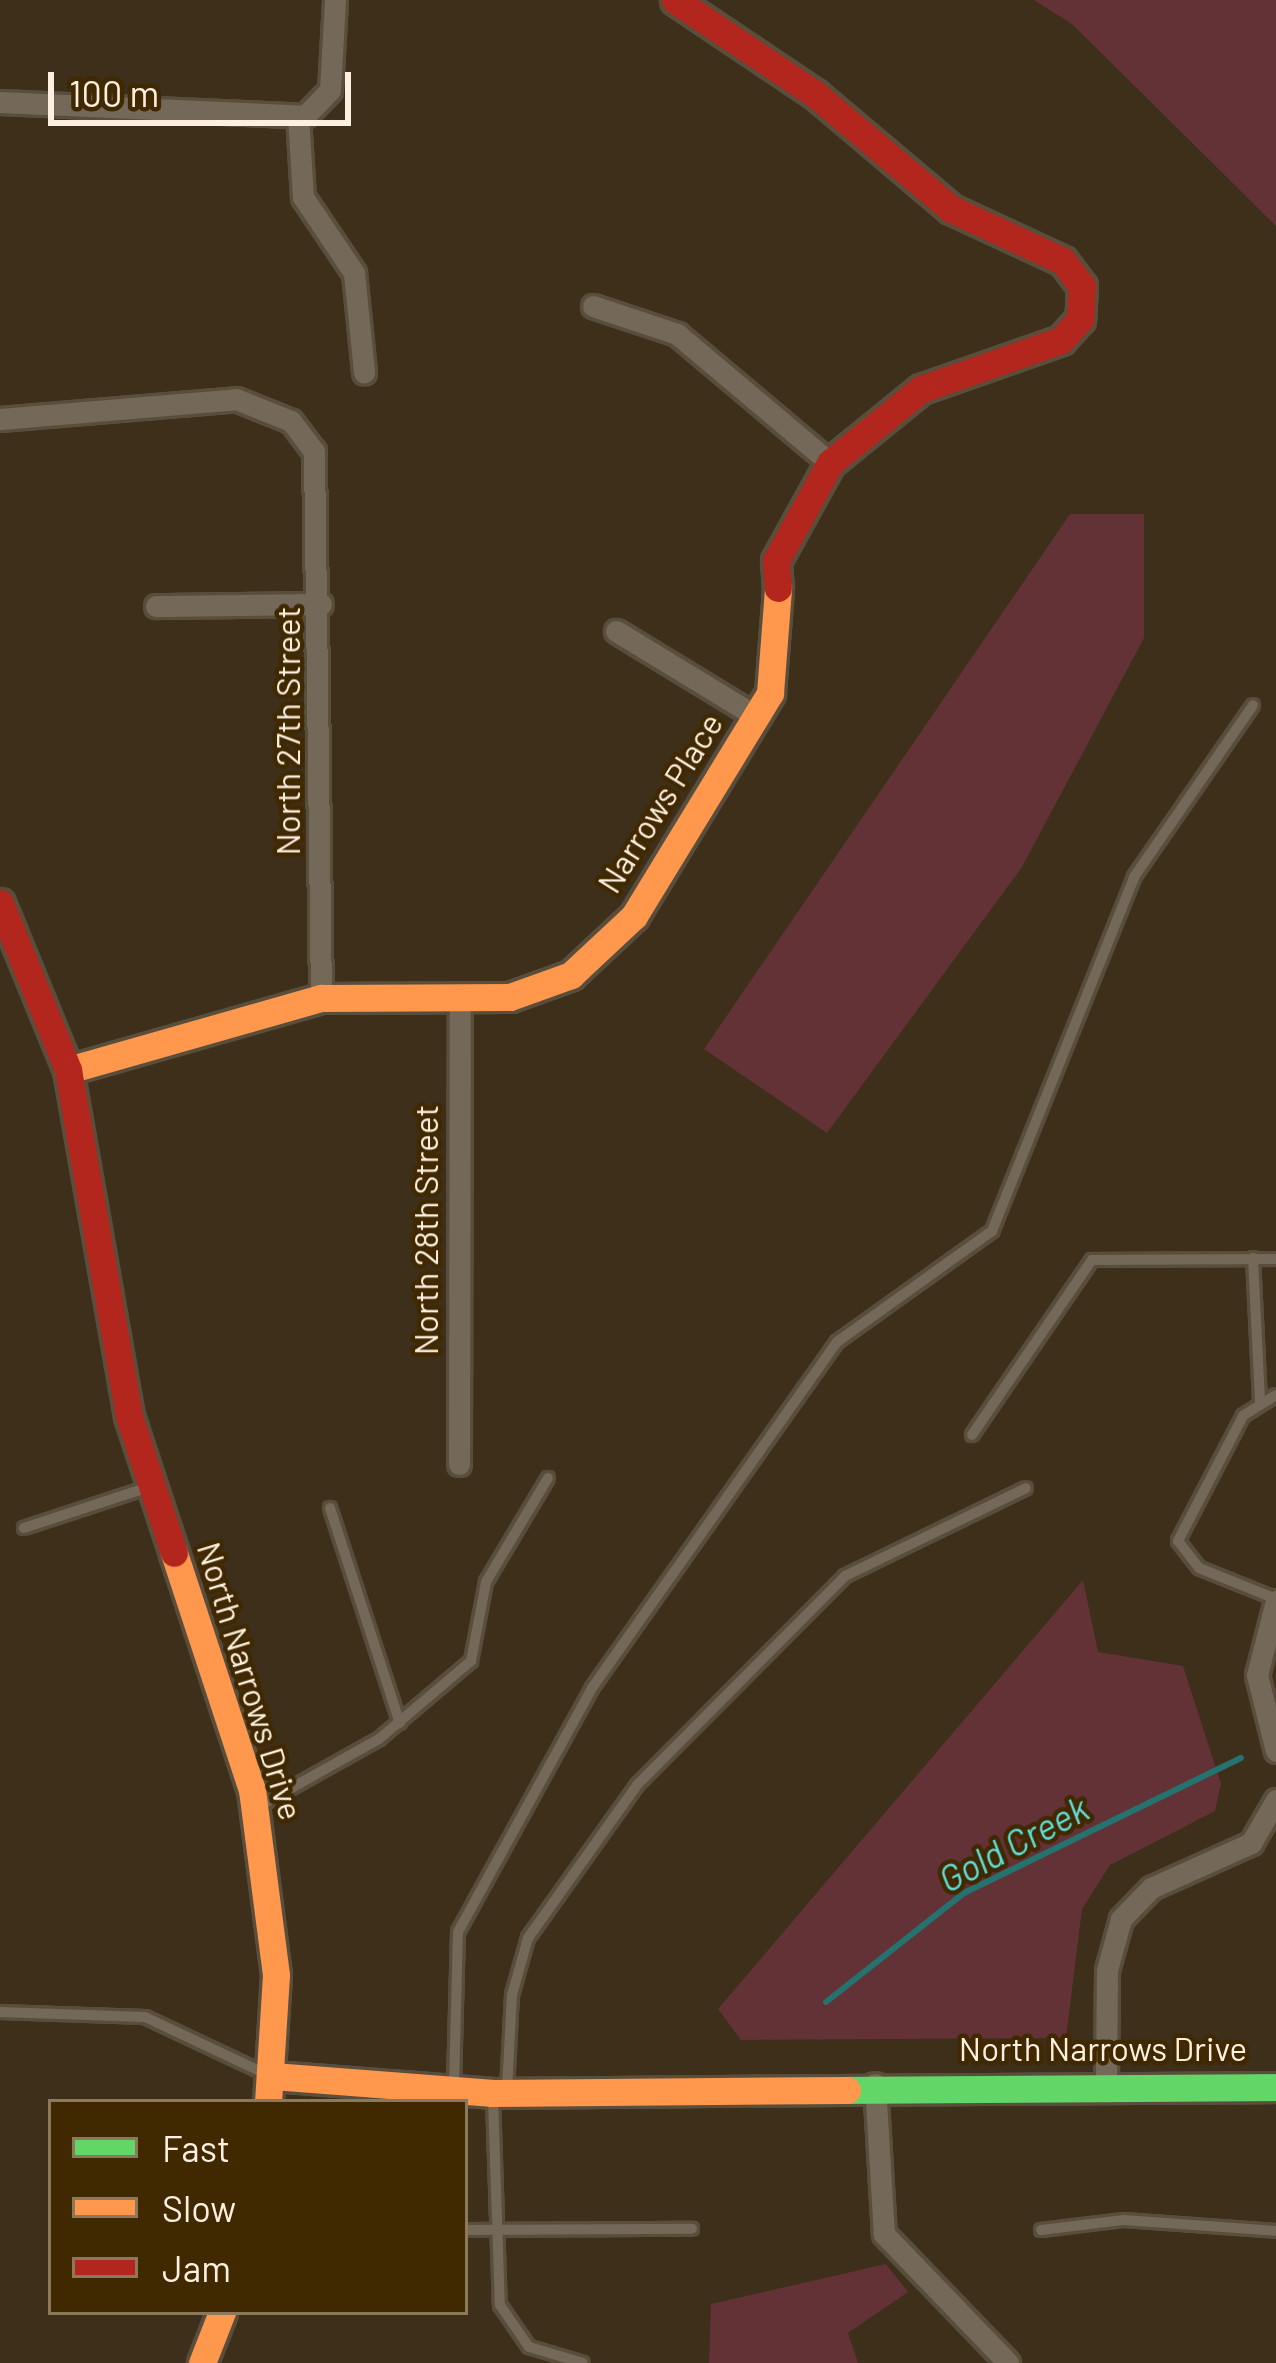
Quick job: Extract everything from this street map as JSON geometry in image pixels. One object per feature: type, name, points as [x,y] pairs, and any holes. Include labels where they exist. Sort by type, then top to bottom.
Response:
[{"type":"street","points":[[0,103],[298,116],[322,105],[335,0]]},
{"type":"street","name":"Narrows Place","points":[[68,1070],[322,998],[534,993],[620,934],[756,716],[781,645],[781,542],[830,463],[921,388],[1061,340],[1084,300],[1063,261],[951,209],[815,94],[675,0]]},
{"type":"street","points":[[298,116],[303,196],[353,273],[364,372]]},
{"type":"street","points":[[593,306],[677,334],[830,463]]},
{"type":"street","name":"North 27th Street","points":[[0,419],[236,398],[291,421],[320,464],[322,998]]},
{"type":"street","points":[[156,607],[321,604]]},
{"type":"street","points":[[616,631],[756,716]]},
{"type":"street","name":"North Narrows Drive","points":[[0,903],[68,1070],[118,1364],[255,1808],[276,1976],[271,2089],[500,2093],[875,2084],[1276,2086]]},
{"type":"street","name":"North 28th Street","points":[[458,1464],[460,997]]},
{"type":"street","points":[[1276,1600],[1257,1675],[1276,1751]]},
{"type":"street","points":[[1106,2082],[1107,1970],[1120,1918],[1151,1888],[1251,1843],[1276,1800]]},
{"type":"street","points":[[875,2084],[884,2234],[1008,2363]]},
{"type":"street","points":[[202,2363],[221,2315]]},
{"type":"lane","points":[[454,2093],[458,1932],[592,1688],[837,1342],[992,1231],[1134,878],[1253,706]]},
{"type":"lane","points":[[1252,1258],[1260,1402],[1178,1540],[1199,1568],[1276,1600]]},
{"type":"lane","points":[[972,1435],[1092,1260],[1276,1259]]},
{"type":"lane","points":[[1260,1402],[1276,1395]]},
{"type":"lane","points":[[255,1808],[400,1724],[471,1661],[485,1582],[548,1478]]},
{"type":"lane","points":[[24,1528],[152,1486]]},
{"type":"lane","points":[[583,2363],[530,2347],[508,2327],[494,2230],[500,2093],[512,1995],[528,1939],[637,1785],[845,1576],[1026,1488]]},
{"type":"lane","points":[[330,1508],[400,1724]]},
{"type":"lane","points":[[0,2012],[145,2017],[271,2089]]},
{"type":"lane","points":[[1041,2230],[1124,2219],[1276,2231]]},
{"type":"lane","points":[[468,2230],[692,2229]]},
{"type":"shaded area","points":[[1034,0],[1276,0],[1276,226],[1072,24]]},
{"type":"shaded area","points":[[1070,514],[1144,514],[1144,638],[1022,867],[827,1133],[704,1049]]},
{"type":"shaded area","points":[[1083,1580],[1098,1652],[1183,1666],[1221,1784],[1215,1811],[1110,1865],[1082,1909],[1066,2038],[741,2040],[718,2009]]},
{"type":"shaded area","points":[[886,2264],[908,2292],[848,2333],[858,2363],[709,2363],[711,2304]]},
{"type":"waterway","name":"Gold Creek","points":[[826,2002],[964,1893],[1241,1758]]},
{"type":"traffic: fast","points":[[847,2090],[1276,2087]]},
{"type":"traffic: slow","points":[[68,1070],[321,998],[510,997],[571,975],[634,916],[770,693],[778,588]]},
{"type":"traffic: slow","points":[[174,1553],[252,1790],[276,1975],[268,2099]]},
{"type":"traffic: slow","points":[[273,2076],[493,2093],[847,2090]]},
{"type":"traffic: slow","points":[[202,2363],[221,2315]]},
{"type":"traffic: jam","points":[[675,0],[815,94],[951,209],[1063,261],[1082,286],[1080,319],[1061,340],[921,389],[830,463],[776,561],[778,588]]},
{"type":"traffic: jam","points":[[0,903],[68,1070],[129,1416],[174,1553]]}]
